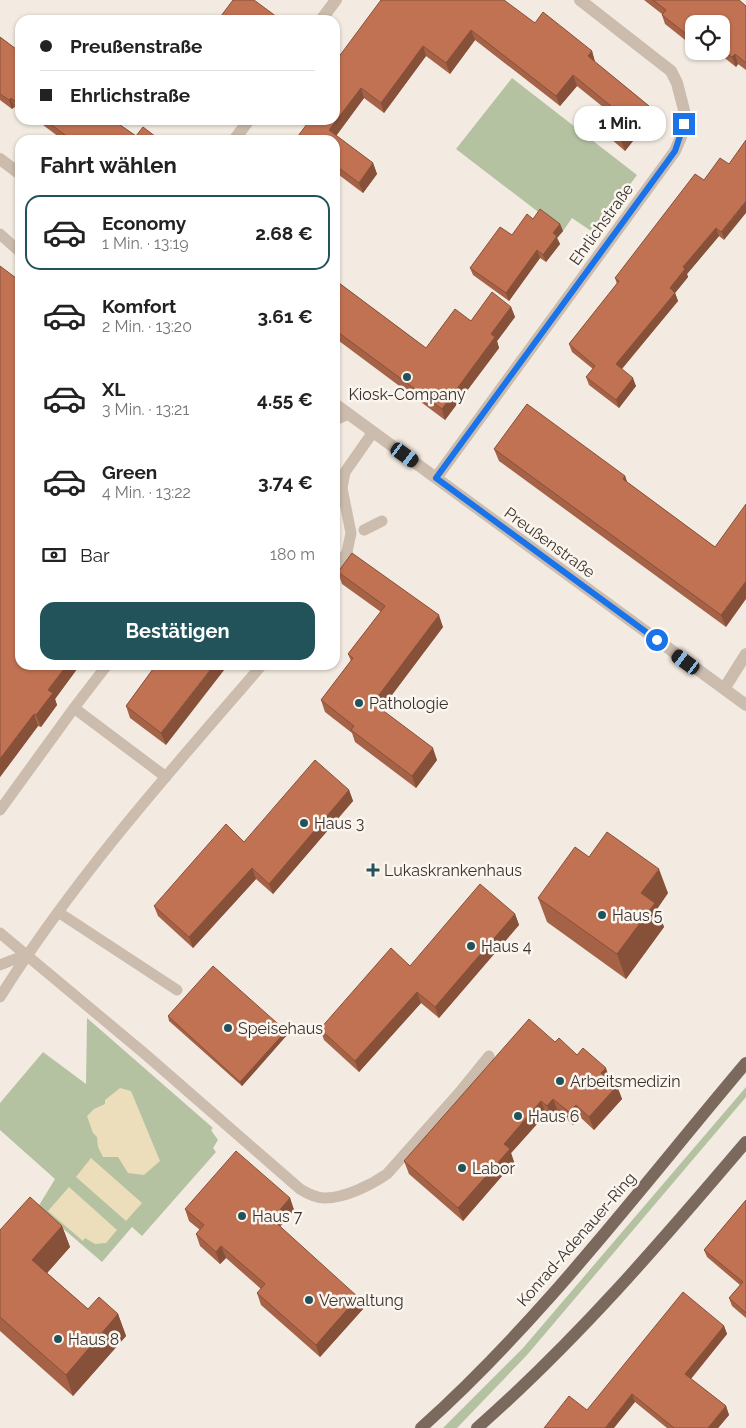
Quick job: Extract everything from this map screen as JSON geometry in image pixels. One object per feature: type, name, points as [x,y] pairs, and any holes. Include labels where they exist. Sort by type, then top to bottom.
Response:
[{"type":"main road","name":"Konrad-Adenauer-Ring","points":[[421,1428],[482,1369],[548,1298],[746,1064]]},
{"type":"main road","points":[[477,1428],[579,1331],[652,1252],[746,1142]]},
{"type":"street","points":[[325,15],[336,0]]},
{"type":"street","name":"Ehrlichstraße","points":[[436,478],[675,151],[681,137],[684,124],[682,98],[670,71],[580,0]]},
{"type":"street","points":[[0,159],[15,170]]},
{"type":"street","name":"Preußenstraße","points":[[340,408],[746,705]]},
{"type":"street","points":[[724,689],[746,654]]},
{"type":"lane","points":[[0,234],[15,248]]},
{"type":"lane","points":[[340,418],[349,414]]},
{"type":"lane","points":[[340,564],[347,552],[351,533],[342,488],[345,472],[374,432]]},
{"type":"lane","points":[[364,530],[382,522]]},
{"type":"lane","points":[[0,810],[103,670]]},
{"type":"lane","points":[[0,998],[58,912],[166,777],[258,670]]},
{"type":"lane","points":[[74,708],[166,777]]},
{"type":"lane","points":[[58,912],[176,990]]},
{"type":"lane","points":[[0,933],[28,954],[300,1189],[312,1196],[334,1197],[374,1183],[387,1174],[460,1093],[488,1056]]},
{"type":"lane","points":[[0,965],[28,954]]},
{"type":"green space","points":[[512,78],[637,175],[594,233],[572,218],[563,231],[456,149]]},
{"type":"green space","points":[[87,1018],[213,1128],[211,1130],[218,1140],[213,1148],[216,1152],[142,1236],[132,1227],[102,1262],[38,1207],[55,1179],[0,1130],[0,1103],[43,1052],[86,1084]]},
{"type":"green space","points":[[746,1087],[746,1097],[527,1355],[457,1428],[443,1428],[523,1348]]},
{"type":"sand","points":[[120,1088],[131,1091],[160,1161],[144,1175],[128,1173],[118,1157],[103,1157],[98,1147],[97,1137],[93,1133],[87,1116],[94,1109],[105,1104],[105,1100]]},
{"type":"sand","points":[[91,1158],[142,1203],[126,1221],[76,1177]]},
{"type":"sand","points":[[69,1187],[117,1230],[106,1243],[95,1244],[85,1238],[83,1241],[48,1211]]},
{"type":"building","points":[[233,0],[254,0],[274,15],[222,15]]},
{"type":"building","points":[[381,0],[504,0],[535,23],[543,12],[592,51],[588,56],[649,106],[621,140],[599,122],[611,106],[573,75],[556,96],[471,30],[446,63],[423,46],[381,103],[361,88],[340,116],[340,55]]},
{"type":"building","points":[[653,0],[739,0],[746,6],[746,63],[735,54],[732,57],[730,56],[730,15],[685,15],[685,33],[662,15],[666,10]]},
{"type":"building","points":[[0,37],[15,48],[15,101],[11,98],[9,100],[0,94]]},
{"type":"building","points":[[52,125],[120,125],[135,135],[65,135]]},
{"type":"building","points":[[306,125],[333,125],[329,130],[336,135],[299,135]]},
{"type":"building","points":[[143,127],[153,135],[137,135]]},
{"type":"building","points":[[340,138],[373,163],[359,183],[340,169]]},
{"type":"building","points":[[746,140],[746,201],[721,232],[716,228],[683,267],[685,269],[670,288],[675,293],[616,364],[633,378],[616,400],[586,377],[595,366],[569,344],[619,281],[615,278],[695,174],[704,180],[720,158],[729,164]]},
{"type":"building","points":[[540,209],[560,224],[553,233],[557,236],[543,255],[537,250],[506,293],[470,268],[500,227],[512,235],[527,214],[533,219]]},
{"type":"building","points":[[0,266],[15,277],[15,670],[63,670],[48,690],[53,693],[36,715],[34,714],[0,759]]},
{"type":"building","points":[[340,284],[426,348],[455,309],[471,321],[492,292],[511,307],[491,334],[495,337],[442,409],[340,334]]},
{"type":"building","points":[[527,404],[625,476],[623,479],[715,547],[746,504],[746,581],[721,615],[494,449]]},
{"type":"building","name":"Pathologie","points":[[352,553],[439,615],[373,703],[433,748],[412,776],[351,730],[354,726],[321,700],[353,658],[348,654],[385,606],[340,573],[340,569]]},
{"type":"building","points":[[152,670],[210,670],[161,733],[126,706]]},
{"type":"building","points":[[315,760],[349,790],[269,884],[252,868],[189,937],[154,906],[226,824],[244,842]]},
{"type":"building","name":"Haus 5","points":[[607,832],[659,869],[641,893],[655,903],[617,954],[538,898],[575,847],[589,857]]},
{"type":"building","points":[[480,884],[515,914],[435,1007],[417,992],[355,1061],[320,1029],[391,948],[410,966]]},
{"type":"building","name":"Speisehaus","points":[[213,966],[286,1031],[240,1082],[168,1016]]},
{"type":"building","points":[[529,1019],[555,1042],[559,1038],[577,1055],[583,1048],[606,1068],[601,1073],[617,1086],[589,1117],[576,1105],[569,1112],[553,1099],[547,1106],[541,1101],[504,1144],[510,1149],[458,1208],[404,1161]]},
{"type":"building","points":[[236,1151],[290,1198],[272,1219],[358,1297],[316,1345],[257,1293],[265,1284],[221,1246],[216,1252],[196,1234],[204,1225],[185,1209]]},
{"type":"building","points":[[30,1197],[62,1226],[32,1260],[88,1309],[99,1297],[118,1314],[66,1375],[0,1317],[0,1230]]},
{"type":"building","points":[[746,1200],[746,1313],[729,1298],[743,1282],[704,1250]]},
{"type":"building","points":[[683,1292],[724,1326],[685,1374],[726,1406],[708,1428],[674,1428],[632,1394],[605,1428],[544,1428],[569,1396],[587,1410]]},
{"type":"place","name":"Kiosk-Company","points":[[407,377]]},
{"type":"place","name":"Pathologie","points":[[359,703]]},
{"type":"place","name":"Haus 3","points":[[304,823]]},
{"type":"place","name":"Lukaskrankenhaus","points":[[373,870]]},
{"type":"place","name":"Haus 5","points":[[602,915]]},
{"type":"place","name":"Haus 4","points":[[471,946]]},
{"type":"place","name":"Speisehaus","points":[[228,1028]]},
{"type":"place","name":"Arbeitsmedizin","points":[[560,1081]]},
{"type":"place","name":"Haus 6","points":[[518,1116]]},
{"type":"place","name":"Labor","points":[[462,1168]]},
{"type":"place","name":"Haus 7","points":[[242,1216]]},
{"type":"place","name":"Verwaltung","points":[[309,1300]]},
{"type":"place","name":"Haus 8","points":[[58,1339]]},
{"type":"route","points":[[657,640],[436,478],[675,151],[684,124]]}]
